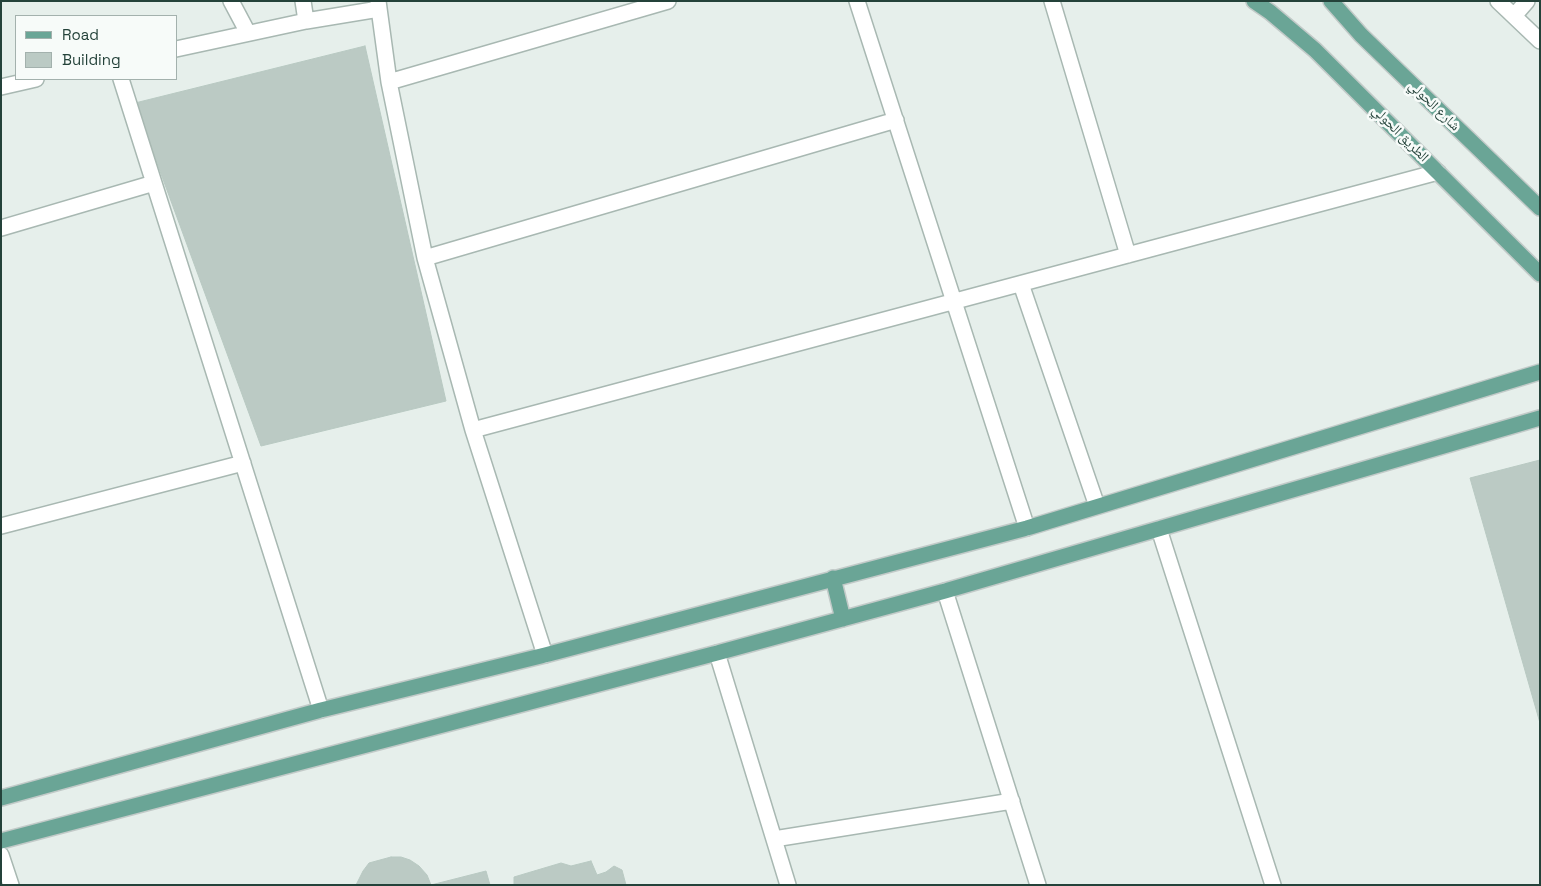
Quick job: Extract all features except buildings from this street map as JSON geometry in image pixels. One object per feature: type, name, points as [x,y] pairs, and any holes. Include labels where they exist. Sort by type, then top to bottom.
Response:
[{"type":"main road","name":"الطريق الحولي","points":[[1254,1],[1315,50],[1540,274]]},
{"type":"main road","name":"شارع الحولي","points":[[1331,1],[1361,35],[1540,208]]},
{"type":"main road","points":[[1,798],[320,710],[545,655],[1027,528],[1540,372]]},
{"type":"main road","points":[[1,841],[717,653],[945,591],[1540,418]]},
{"type":"main road","points":[[833,578],[843,619]]},
{"type":"street","points":[[231,1],[248,33]]},
{"type":"street","points":[[304,1],[306,21]]},
{"type":"street","points":[[389,82],[668,1]]},
{"type":"street","points":[[857,1],[1027,528]]},
{"type":"street","points":[[1052,1],[1128,255]]},
{"type":"street","points":[[1498,1],[1540,41]]},
{"type":"street","points":[[1514,16],[1527,1]]},
{"type":"street","points":[[178,48],[378,5],[389,82],[425,258],[473,430],[545,655]]},
{"type":"street","points":[[1,81],[32,80]]},
{"type":"street","points":[[1,87],[32,80]]},
{"type":"street","points":[[122,80],[320,710]]},
{"type":"street","points":[[425,258],[896,120]]},
{"type":"street","points":[[473,430],[1438,172]]},
{"type":"street","points":[[1,228],[154,183]]},
{"type":"street","points":[[1021,284],[1097,506]]},
{"type":"street","points":[[1,526],[243,463]]},
{"type":"street","points":[[1159,529],[1273,885]]},
{"type":"street","points":[[945,591],[1038,885]]},
{"type":"street","points":[[717,653],[788,885]]},
{"type":"street","points":[[774,839],[1012,801]]},
{"type":"street","points":[[1,855],[11,885]]}]
